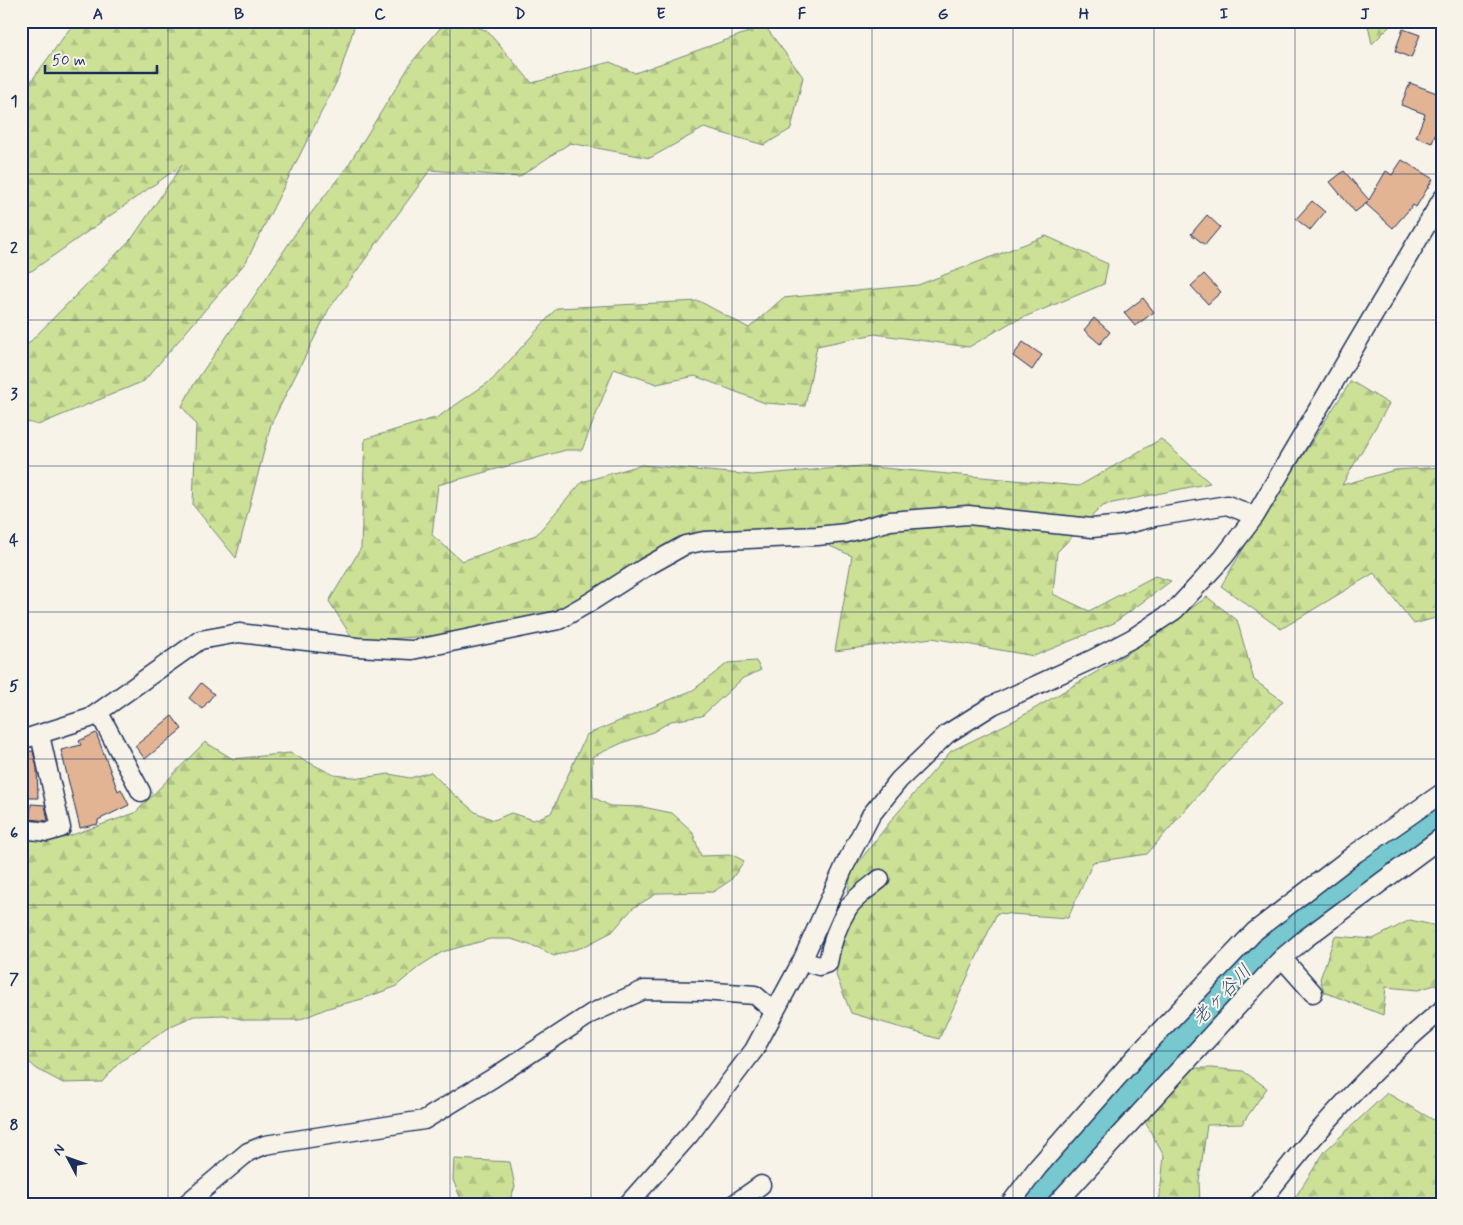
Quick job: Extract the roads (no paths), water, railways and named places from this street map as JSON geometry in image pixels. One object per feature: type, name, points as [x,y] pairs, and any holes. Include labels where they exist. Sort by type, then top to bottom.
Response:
[{"type":"street","points":[[628,1204],[690,1134],[748,1058],[802,961],[845,865],[871,815],[898,780],[948,734],[993,705],[1101,655],[1133,638],[1175,610],[1223,558],[1255,516],[1442,199]]},
{"type":"street","points":[[21,740],[90,718],[99,713],[200,640],[239,633],[357,647],[412,650],[559,620],[592,602],[685,544],[704,541],[817,536],[846,533],[890,521],[968,515],[1092,528],[1123,525],[1154,517],[1228,504],[1255,516]]},
{"type":"street","points":[[99,713],[141,792]]},
{"type":"street","points":[[21,829],[48,832],[61,828],[40,735]]},
{"type":"street","points":[[1010,1204],[1038,1167],[1138,1054],[1254,931],[1356,853],[1442,793]]},
{"type":"street","points":[[1056,1204],[1282,958],[1442,837]]},
{"type":"street","points":[[802,961],[819,966],[828,963],[831,946],[848,907],[880,879]]},
{"type":"street","points":[[1282,958],[1313,993]]},
{"type":"street","points":[[186,1204],[248,1152],[265,1146],[424,1120],[493,1078],[592,1013],[644,990],[702,991],[755,995],[775,1012]]},
{"type":"street","points":[[1259,1204],[1288,1166],[1362,1083],[1442,1010]]},
{"type":"street","points":[[734,1204],[761,1185]]},
{"type":"waterway","name":"老ヶ谷川","points":[[1031,1204],[1048,1180],[1234,977],[1281,937],[1442,817]]}]
